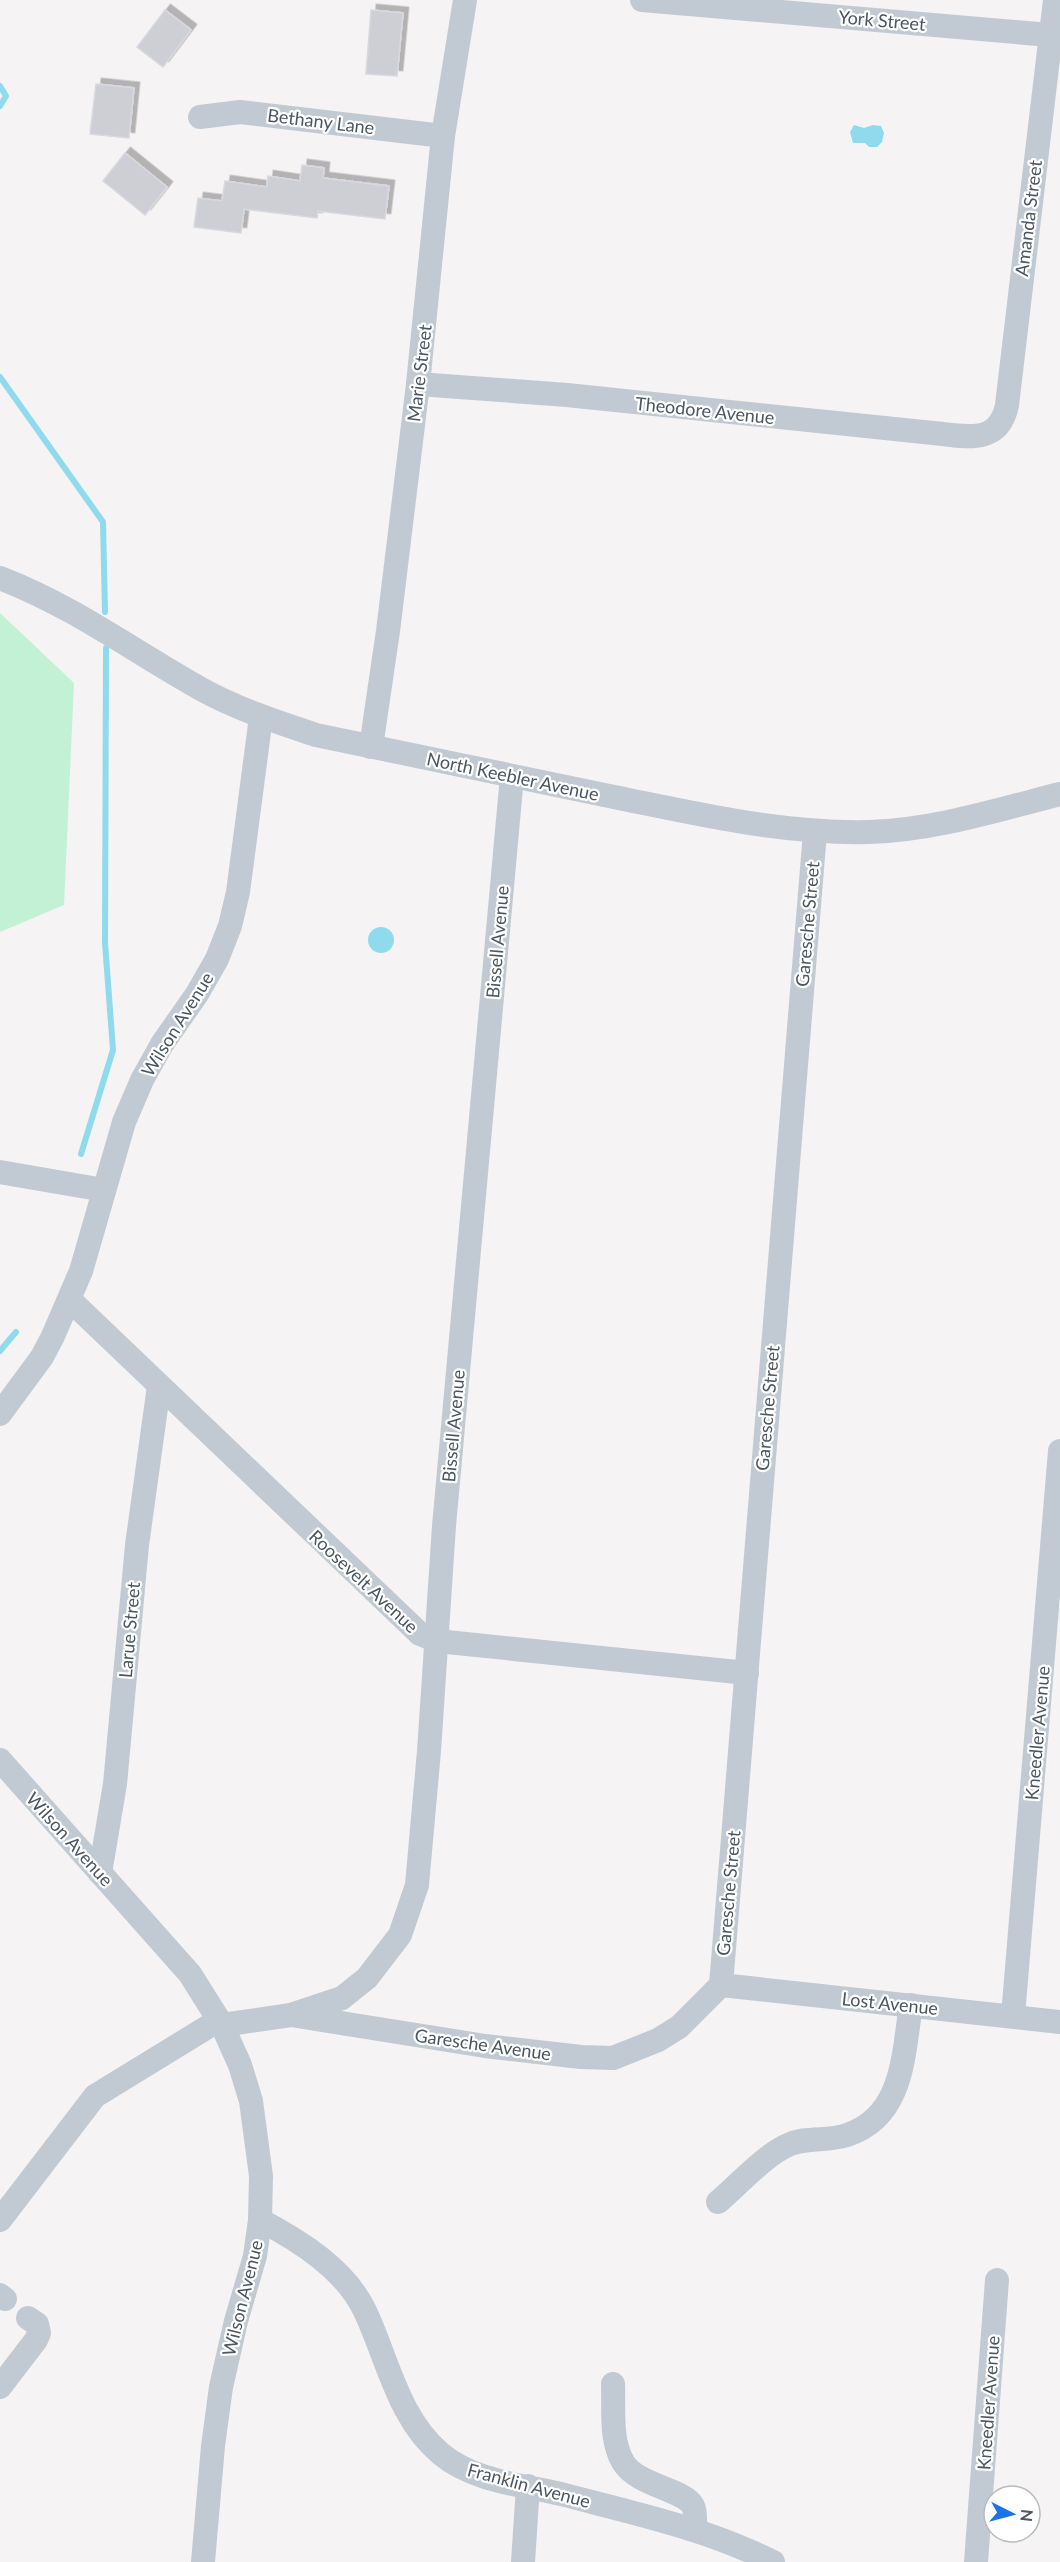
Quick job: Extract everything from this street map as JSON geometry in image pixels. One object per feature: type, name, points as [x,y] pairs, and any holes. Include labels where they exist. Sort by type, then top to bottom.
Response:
[{"type":"street","name":"Marie Street","points":[[371,747],[388,631],[418,384],[443,136],[465,0]]},
{"type":"street","name":"York Street","points":[[642,0],[1050,34]]},
{"type":"street","name":"Amanda Street","points":[[992,432],[1005,417],[1007,405],[1050,34],[1057,2]]},
{"type":"street","name":"Bethany Lane","points":[[200,117],[240,112],[443,136]]},
{"type":"street","name":"Theodore Avenue","points":[[418,384],[567,395],[977,437],[992,432]]},
{"type":"street","name":"North Keebler Avenue","points":[[0,578],[55,601],[202,689],[261,717],[316,735],[751,825],[815,832],[871,832],[930,827],[1060,794]]},
{"type":"street","name":"Wilson Avenue","points":[[0,1414],[42,1357],[70,1300],[124,1122],[142,1080],[162,1044],[197,994],[217,959],[230,926],[238,892],[261,717]]},
{"type":"street","name":"Bissell Avenue","points":[[291,2015],[342,1998],[367,1978],[395,1943],[410,1910],[417,1885],[444,1527],[512,776]]},
{"type":"street","name":"Garesche Street","points":[[721,1985],[760,1488],[791,1150],[802,970],[815,832]]},
{"type":"street","points":[[0,1172],[104,1190]]},
{"type":"street","name":"Roosevelt Avenue","points":[[70,1300],[420,1634],[437,1641],[747,1672]]},
{"type":"street","name":"Larue Street","points":[[100,1874],[115,1784],[137,1545],[159,1386]]},
{"type":"street","name":"Kneedler Avenue","points":[[1013,2016],[1060,1450]]},
{"type":"street","name":"Wilson Avenue","points":[[0,1760],[190,1974],[221,2023],[240,2065],[258,2140],[261,2176],[260,2220],[255,2256],[236,2321],[221,2387],[213,2446],[203,2562]]},
{"type":"street","name":"Lost Avenue","points":[[721,1985],[1060,2022]]},
{"type":"street","name":"Garesche Avenue","points":[[221,2023],[291,2015],[485,2046],[581,2057],[613,2058],[658,2040],[679,2027],[721,1985]]},
{"type":"street","points":[[718,2202],[787,2145],[803,2139],[846,2135],[865,2127],[879,2115],[890,2101],[899,2082],[911,2005]]},
{"type":"street","points":[[0,2220],[95,2096],[221,2023]]},
{"type":"street","name":"Franklin Avenue","points":[[260,2220],[289,2235],[315,2253],[339,2276],[364,2309],[408,2416],[423,2438],[442,2456],[465,2469],[695,2529],[738,2545],[772,2562]]},
{"type":"street","name":"Kneedler Avenue","points":[[976,2562],[997,2280]]},
{"type":"street","points":[[0,2387],[39,2333],[37,2324],[28,2318]]},
{"type":"street","points":[[614,2385],[615,2440],[623,2463],[645,2481],[687,2500],[693,2507],[695,2529]]},
{"type":"street","points":[[523,2562],[528,2486]]},
{"type":"green space","points":[[0,613],[74,683],[64,905],[0,932]]},
{"type":"water","points":[[854,125],[864,128],[873,125],[881,126],[884,133],[882,142],[877,147],[869,147],[865,143],[853,143],[850,132]]},
{"type":"water","points":[[381,927],[390,931],[394,940],[390,949],[381,953],[372,949],[368,940],[372,931]]},
{"type":"building","points":[[165,10],[191,30],[163,67],[137,47]]},
{"type":"building","points":[[371,10],[403,13],[397,76],[366,74]]},
{"type":"building","points":[[96,84],[134,88],[129,138],[90,134]]},
{"type":"building","points":[[125,153],[167,187],[145,215],[103,181]]},
{"type":"building","points":[[302,165],[324,168],[323,178],[389,186],[385,219],[318,211],[317,218],[244,209],[241,233],[194,227],[198,198],[222,201],[225,181],[267,187],[268,176],[300,181]]},
{"type":"waterway","points":[[0,86],[6,96],[0,106]]},
{"type":"waterway","points":[[0,377],[103,522],[105,612]]},
{"type":"waterway","points":[[81,1154],[113,1050],[105,943],[106,648]]},
{"type":"waterway","points":[[0,1351],[16,1332]]}]
